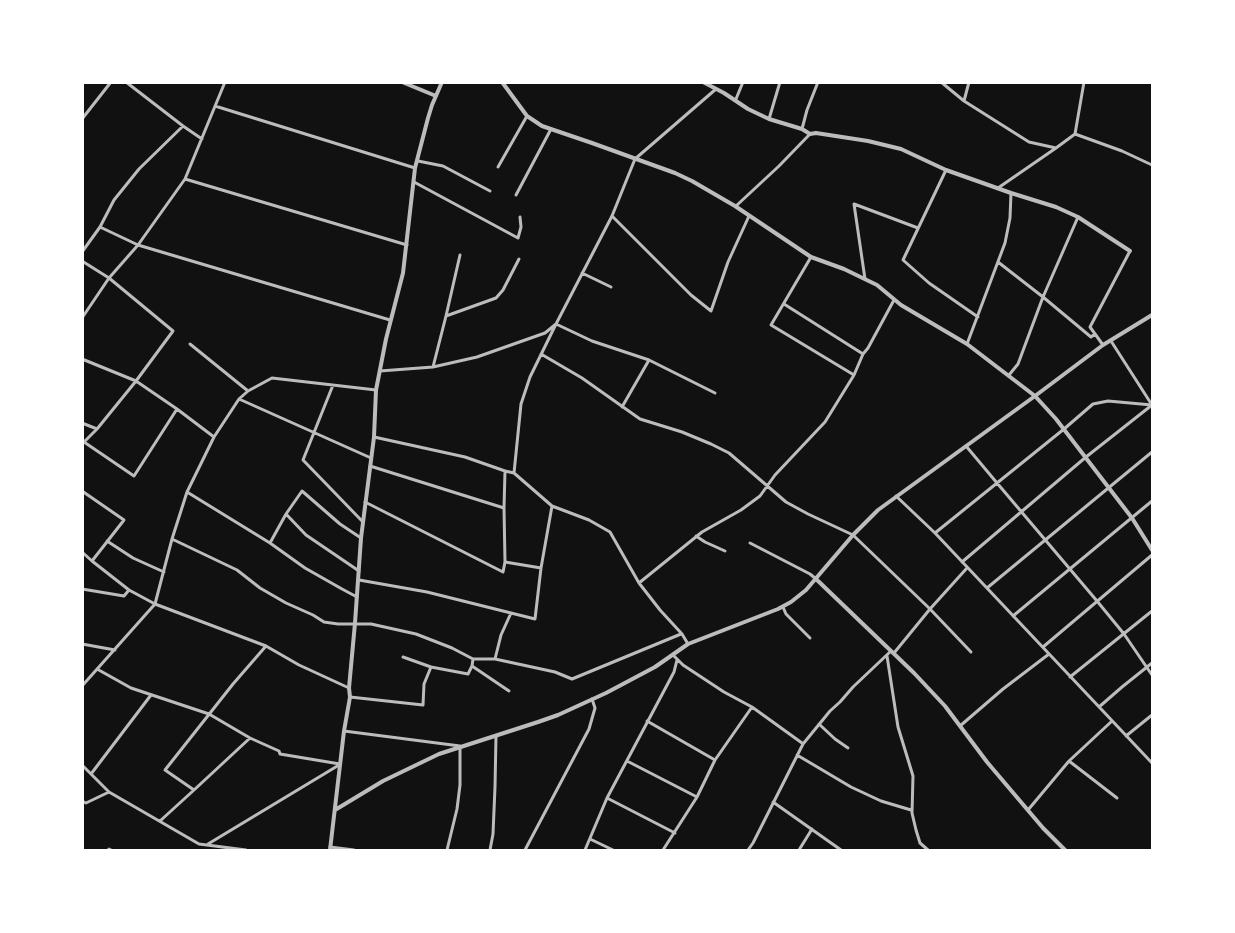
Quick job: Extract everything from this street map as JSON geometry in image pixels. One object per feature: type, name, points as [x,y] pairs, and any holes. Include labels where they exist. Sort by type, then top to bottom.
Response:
[{"type":"street","points":[[82,119],[84,113],[111,82]]},
{"type":"street","points":[[126,82],[203,139]]},
{"type":"street","points":[[82,318],[109,278],[138,245],[185,179],[225,82]]},
{"type":"street","points":[[402,82],[436,96]]},
{"type":"street","points":[[354,850],[330,849],[350,697],[361,538],[374,437],[375,390],[403,273],[415,168],[428,118],[442,82]]},
{"type":"street","points":[[502,82],[527,116],[542,126],[692,181],[735,206],[812,257],[877,285],[894,300],[967,344],[1035,396],[1086,457],[1132,518],[1152,550]]},
{"type":"street","points":[[703,82],[736,99],[748,109],[810,134]]},
{"type":"street","points":[[736,99],[743,82]]},
{"type":"street","points":[[769,119],[780,82]]},
{"type":"street","points":[[802,129],[818,82]]},
{"type":"street","points":[[940,82],[964,101],[1029,142],[1056,148]]},
{"type":"street","points":[[964,101],[969,82]]},
{"type":"street","points":[[998,188],[1074,134],[1084,82]]},
{"type":"street","points":[[514,473],[521,404],[530,376],[612,216],[635,159],[716,89]]},
{"type":"street","points":[[215,106],[415,168]]},
{"type":"street","points":[[498,167],[527,116]]},
{"type":"street","points":[[82,252],[114,200],[139,169],[183,126]]},
{"type":"street","points":[[516,195],[551,129]]},
{"type":"street","points":[[735,206],[810,134],[816,133],[902,149],[946,170],[1056,207],[1078,217],[1130,250],[1090,327],[1103,345]]},
{"type":"street","points":[[1074,134],[1122,151],[1152,165]]},
{"type":"street","points":[[418,161],[443,166],[490,191]]},
{"type":"street","points":[[946,170],[903,260],[929,283],[978,317]]},
{"type":"street","points":[[185,179],[407,245]]},
{"type":"street","points":[[413,182],[518,238],[521,227],[520,217]]},
{"type":"street","points":[[967,344],[1005,243],[1010,218],[1011,193]]},
{"type":"street","points":[[865,279],[854,204],[918,228]]},
{"type":"street","points":[[612,216],[691,295],[711,311],[728,262],[749,216]]},
{"type":"street","points":[[1009,375],[1018,364],[1043,297],[1078,217]]},
{"type":"street","points":[[100,226],[138,245],[390,320]]},
{"type":"street","points":[[434,367],[460,255]]},
{"type":"street","points":[[812,257],[771,325],[854,375]]},
{"type":"street","points":[[446,316],[496,298],[503,290],[519,259]]},
{"type":"street","points":[[82,261],[109,278],[173,331],[136,381],[83,443],[134,476],[177,409]]},
{"type":"street","points":[[998,262],[1091,337],[1095,334]]},
{"type":"street","points":[[582,273],[611,287]]},
{"type":"street","points":[[639,583],[702,531],[741,510],[760,496],[775,475],[825,422],[854,375],[894,300]]},
{"type":"street","points":[[784,304],[864,354]]},
{"type":"street","points":[[335,810],[383,780],[439,754],[558,715],[656,667],[688,644],[783,606],[798,597],[878,510],[1110,340],[1152,315]]},
{"type":"street","points":[[555,324],[592,341],[649,360],[715,393]]},
{"type":"street","points":[[380,371],[434,367],[477,357],[545,333],[555,324]]},
{"type":"street","points":[[1110,340],[1152,405]]},
{"type":"street","points":[[190,344],[248,391]]},
{"type":"street","points":[[541,354],[582,378],[640,419],[682,432],[729,453],[786,502],[853,535],[971,652]]},
{"type":"street","points":[[82,359],[136,381],[214,437]]},
{"type":"street","points":[[622,408],[649,360]]},
{"type":"street","points":[[82,686],[155,604],[187,492],[214,437],[239,399],[248,391],[272,378],[375,390]]},
{"type":"street","points":[[333,385],[303,460],[363,522]]},
{"type":"street","points":[[239,399],[371,458]]},
{"type":"street","points":[[935,533],[1093,404],[1108,401],[1152,405]]},
{"type":"street","points":[[962,562],[1086,457],[1152,405]]},
{"type":"street","points":[[82,423],[97,429]]},
{"type":"street","points":[[374,437],[465,457],[514,473],[552,506],[589,520],[610,532],[639,583],[688,644]]},
{"type":"street","points":[[966,446],[1124,634],[1152,675]]},
{"type":"street","points":[[987,588],[1152,452]]},
{"type":"street","points":[[370,466],[504,508]]},
{"type":"street","points":[[365,502],[503,572],[505,562],[505,471]]},
{"type":"street","points":[[82,491],[124,520],[92,561]]},
{"type":"street","points":[[270,543],[302,491],[340,524],[361,538]]},
{"type":"street","points":[[187,492],[270,543],[305,568],[357,597]]},
{"type":"street","points":[[896,496],[935,533],[1152,763]]},
{"type":"street","points":[[1013,616],[1152,501]]},
{"type":"street","points":[[359,580],[428,592],[535,619],[552,506]]},
{"type":"street","points":[[286,514],[306,535],[359,570]]},
{"type":"street","points":[[696,536],[725,551]]},
{"type":"street","points":[[172,539],[237,570],[260,588],[324,622],[371,624],[416,634],[452,648],[472,659],[495,659],[555,672],[572,679],[682,634]]},
{"type":"street","points":[[107,540],[133,558],[164,572]]},
{"type":"street","points":[[750,543],[810,574],[892,652],[945,706],[987,762],[1065,850]]},
{"type":"street","points":[[82,552],[129,590],[155,604],[266,646],[299,665],[349,688]]},
{"type":"street","points":[[1042,647],[1152,555]]},
{"type":"street","points":[[505,562],[541,568]]},
{"type":"street","points":[[748,850],[803,744],[830,711],[892,652],[967,568]]},
{"type":"street","points":[[82,589],[124,596],[129,590]]},
{"type":"street","points":[[783,606],[786,614],[810,638]]},
{"type":"street","points":[[1070,677],[1152,611]]},
{"type":"street","points":[[495,659],[501,635],[511,613]]},
{"type":"street","points":[[82,644],[115,650]]},
{"type":"street","points":[[194,790],[165,770],[266,646]]},
{"type":"street","points":[[960,726],[1049,654]]},
{"type":"street","points":[[673,655],[683,665],[752,707],[803,744]]},
{"type":"street","points":[[887,655],[896,719],[913,776],[912,810],[916,830],[920,843],[928,850]]},
{"type":"street","points":[[403,657],[431,667],[468,674],[472,666],[472,659]]},
{"type":"street","points":[[585,850],[607,798],[674,672],[677,660]]},
{"type":"street","points":[[1099,707],[1152,663]]},
{"type":"street","points":[[472,666],[509,691]]},
{"type":"street","points":[[350,697],[423,705],[423,684],[431,667]]},
{"type":"street","points":[[98,669],[131,688],[209,714],[250,738],[279,751],[280,754],[340,764]]},
{"type":"street","points":[[91,774],[151,694]]},
{"type":"street","points":[[525,850],[589,729],[595,708],[592,699]]},
{"type":"street","points":[[663,850],[698,797],[715,760],[752,707]]},
{"type":"street","points":[[1126,736],[1152,715]]},
{"type":"street","points":[[1028,810],[1069,761],[1112,721]]},
{"type":"street","points":[[647,722],[715,760]]},
{"type":"street","points":[[819,724],[848,748]]},
{"type":"street","points":[[344,731],[460,746]]},
{"type":"street","points":[[490,850],[493,834],[496,736]]},
{"type":"street","points":[[160,821],[250,738]]},
{"type":"street","points":[[447,850],[460,785],[460,746]]},
{"type":"street","points":[[797,755],[851,787],[881,801],[912,810]]},
{"type":"street","points":[[627,761],[698,797]]},
{"type":"street","points":[[1069,761],[1118,798]]},
{"type":"street","points":[[208,844],[340,764]]},
{"type":"street","points":[[82,765],[109,792],[200,844],[246,850]]},
{"type":"street","points":[[82,801],[86,803],[109,792]]},
{"type":"street","points":[[607,798],[675,833]]},
{"type":"street","points":[[773,802],[841,850]]},
{"type":"street","points":[[799,850],[812,829]]},
{"type":"street","points":[[590,839],[613,850]]},
{"type":"street","points":[[917,850],[920,843]]}]
